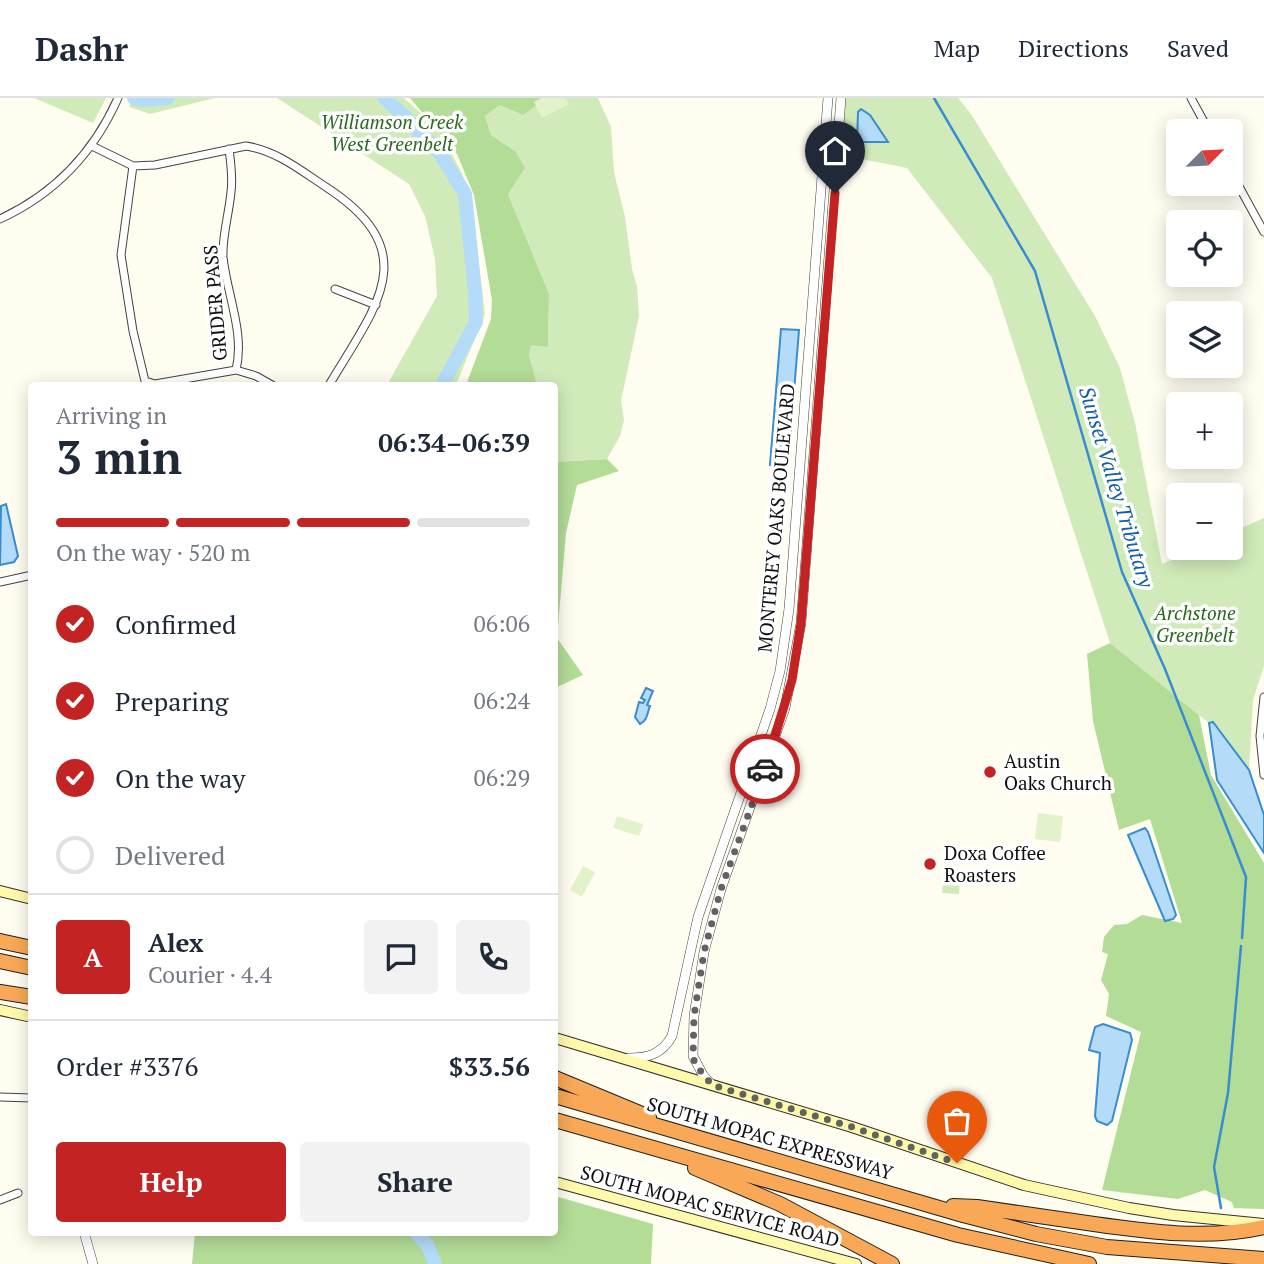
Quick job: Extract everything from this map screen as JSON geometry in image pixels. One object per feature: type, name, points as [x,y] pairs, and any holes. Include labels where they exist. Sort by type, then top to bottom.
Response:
[{"type":"highway","points":[[0,941],[28,947]]},
{"type":"highway","points":[[0,961],[28,967]]},
{"type":"highway","points":[[0,992],[28,996]]},
{"type":"highway","points":[[558,1079],[639,1111],[682,1133]]},
{"type":"highway","name":"SOUTH MOPAC EXPRESSWAY","points":[[558,1098],[1036,1234],[1107,1247],[1264,1259]]},
{"type":"highway","points":[[558,1121],[958,1235],[1089,1264]]},
{"type":"highway","points":[[663,1151],[700,1171],[780,1204],[892,1264]]},
{"type":"highway","points":[[932,1205],[977,1207],[1177,1234],[1209,1234],[1264,1226]]},
{"type":"main road","points":[[0,891],[28,898]]},
{"type":"main road","points":[[0,1010],[28,1016]]},
{"type":"main road","points":[[558,1039],[852,1127],[1024,1185],[1129,1208],[1264,1226]]},
{"type":"main road","name":"SOUTH MOPAC SERVICE ROAD","points":[[558,1183],[856,1264]]},
{"type":"street","points":[[0,219],[52,186],[92,146],[118,98]]},
{"type":"street","name":"MONTEREY OAKS BOULEVARD","points":[[623,1059],[656,1054],[668,1043],[671,1036],[698,917],[764,728],[779,671],[792,582],[828,98]]},
{"type":"street","name":"MONTEREY OAKS BOULEVARD","points":[[712,1085],[702,1075],[693,1056],[694,1016],[700,973],[721,889],[785,708],[801,623],[841,98]]},
{"type":"street","points":[[1191,98],[1202,119]]},
{"type":"street","points":[[92,146],[134,166],[246,146],[275,154],[362,213],[378,237],[383,253],[383,287],[376,305],[331,382]]},
{"type":"street","name":"GRIDER PASS","points":[[229,149],[232,191],[223,246],[238,339],[239,358],[236,370]]},
{"type":"street","points":[[134,166],[121,255],[122,271],[142,376],[148,382]]},
{"type":"street","points":[[1243,194],[1264,232]]},
{"type":"street","points":[[335,289],[376,305]]},
{"type":"street","points":[[167,382],[236,370],[267,382]]},
{"type":"street","points":[[0,582],[28,576]]},
{"type":"street","points":[[1264,697],[1259,736],[1264,775]]},
{"type":"street","points":[[0,1097],[28,1098]]},
{"type":"street","points":[[0,1200],[18,1194]]},
{"type":"street","points":[[85,1236],[93,1264]]},
{"type":"green space","points":[[34,98],[106,98],[93,123]]},
{"type":"green space","points":[[133,98],[215,98],[150,114],[129,107]]},
{"type":"green space","name":"Williamson Creek West Greenbelt","points":[[277,98],[404,98],[434,125],[463,176],[475,232],[485,314],[457,382],[389,382],[437,296],[435,259],[425,216],[409,184]]},
{"type":"green space","points":[[410,98],[547,98],[523,115],[500,105],[485,116],[491,135],[515,151],[525,168],[508,194],[549,294],[548,347],[531,345],[529,355],[536,382],[467,382],[491,319],[492,300],[474,195],[457,154]]},
{"type":"green space","points":[[541,98],[565,98],[569,104],[542,118],[534,102]]},
{"type":"green space","points":[[547,98],[598,98],[611,127],[614,172],[637,286],[639,316],[621,401],[624,420],[620,436],[607,459],[558,462],[558,382],[536,382],[529,355],[531,344],[548,346],[549,294],[508,194],[515,151],[491,135],[485,116],[500,105]]},
{"type":"green space","name":"Archstone Greenbelt","points":[[845,98],[958,98],[971,114],[1095,316],[1120,368],[1135,423],[1162,564],[1171,560],[1243,560],[1243,527],[1264,518],[1264,666],[1253,700],[1249,770],[1213,722],[1209,723],[1110,643],[992,278],[907,168],[841,155]]},
{"type":"green space","points":[[607,459],[619,471],[577,485],[566,533],[558,626],[558,462]]},
{"type":"green space","points":[[558,639],[583,675],[558,687]]},
{"type":"green space","points":[[1110,643],[1199,715],[1211,775],[1264,863],[1264,1209],[1234,1208],[1232,1202],[1205,1190],[1178,1199],[1102,1190],[1141,1032],[1106,1016],[1109,994],[1101,980],[1108,954],[1102,952],[1104,937],[1114,925],[1127,924],[1142,915],[1182,923],[1150,819],[1119,830],[1093,721],[1087,654]]},
{"type":"green space","points":[[1038,813],[1063,816],[1060,842],[1035,839]]},
{"type":"green space","points":[[617,816],[643,824],[639,836],[613,828]]},
{"type":"green space","points":[[583,866],[595,872],[582,897],[570,890]]},
{"type":"green space","points":[[944,874],[960,875],[959,894],[942,893]]},
{"type":"green space","points":[[558,1197],[653,1224],[651,1264],[192,1264],[195,1236],[558,1236]]},
{"type":"water","points":[[861,109],[870,115],[888,142],[857,142],[858,112]]},
{"type":"water","points":[[781,329],[799,330],[788,466],[770,465]]},
{"type":"water","points":[[6,504],[18,556],[14,562],[0,565],[1,506]]},
{"type":"water","points":[[646,688],[653,691],[647,705],[650,706],[647,716],[640,724],[635,717],[639,702],[643,703],[645,700],[641,698]]},
{"type":"water","points":[[1213,722],[1249,770],[1264,815],[1264,853],[1217,780],[1209,723]]},
{"type":"water","points":[[1145,828],[1176,915],[1173,919],[1165,921],[1128,835]]},
{"type":"water","points":[[1103,1024],[1130,1033],[1132,1040],[1112,1121],[1107,1125],[1097,1121],[1095,1116],[1100,1053],[1089,1050],[1095,1027]]},
{"type":"waterway","points":[[134,98],[168,98]]},
{"type":"waterway","points":[[384,98],[440,153],[465,194],[476,322],[444,382]]},
{"type":"waterway","name":"Sunset Valley Tributary","points":[[934,98],[1035,271],[1122,572],[1165,669],[1246,877],[1242,938]]},
{"type":"waterway","name":"Sunset Valley Tributary","points":[[1221,1208],[1214,1167],[1228,1093],[1241,946]]},
{"type":"waterway","points":[[419,1236],[428,1246],[435,1264]]},
{"type":"way so far","points":[[765,769],[721,889],[704,952],[694,1016],[695,1064],[712,1085],[852,1127],[957,1163]]},
{"type":"place","name":"Austin Oaks Church","points":[[990,772]]},
{"type":"place","name":"Doxa Coffee Roasters","points":[[930,864]]},
{"type":"route","points":[[765,769],[792,680],[801,623],[835,193]]}]
